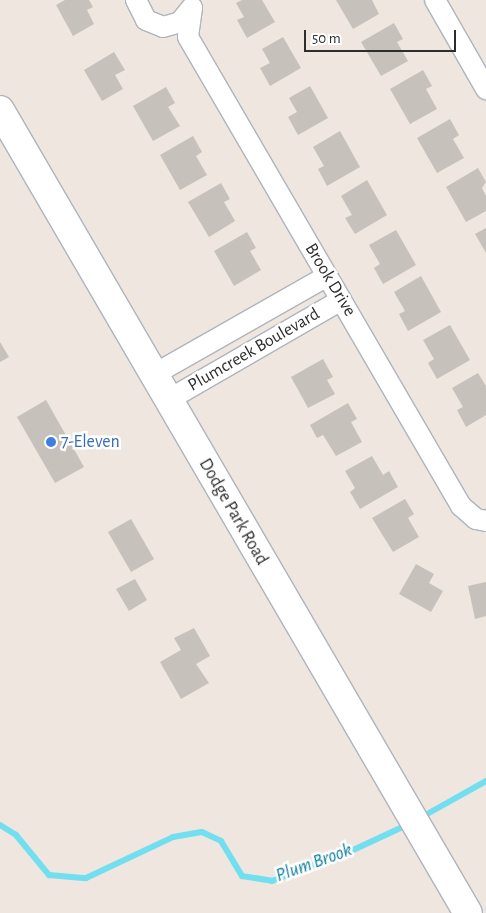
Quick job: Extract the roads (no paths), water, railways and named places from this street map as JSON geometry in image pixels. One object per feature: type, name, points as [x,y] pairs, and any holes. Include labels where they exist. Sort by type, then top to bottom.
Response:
[{"type":"street","points":[[136,0],[146,20],[188,37],[192,4]]},
{"type":"street","points":[[435,0],[486,89]]},
{"type":"street","points":[[163,27],[180,22],[192,4]]},
{"type":"street","name":"Brook Drive","points":[[188,37],[461,506],[481,520]]},
{"type":"street","name":"Dodge Park Road","points":[[0,110],[468,913]]},
{"type":"street","name":"Plumcreek Boulevard","points":[[154,375],[327,276]]},
{"type":"street","name":"Plumcreek Boulevard","points":[[168,400],[341,300]]},
{"type":"waterway","name":"Plum Brook","points":[[420,818],[486,781]]},
{"type":"waterway","name":"Plum Brook","points":[[0,825],[16,835],[49,875],[86,878],[173,837],[202,832],[221,841],[242,876],[272,881],[351,851],[409,824]]},
{"type":"place","name":"7-Eleven","points":[[51,442]]}]
